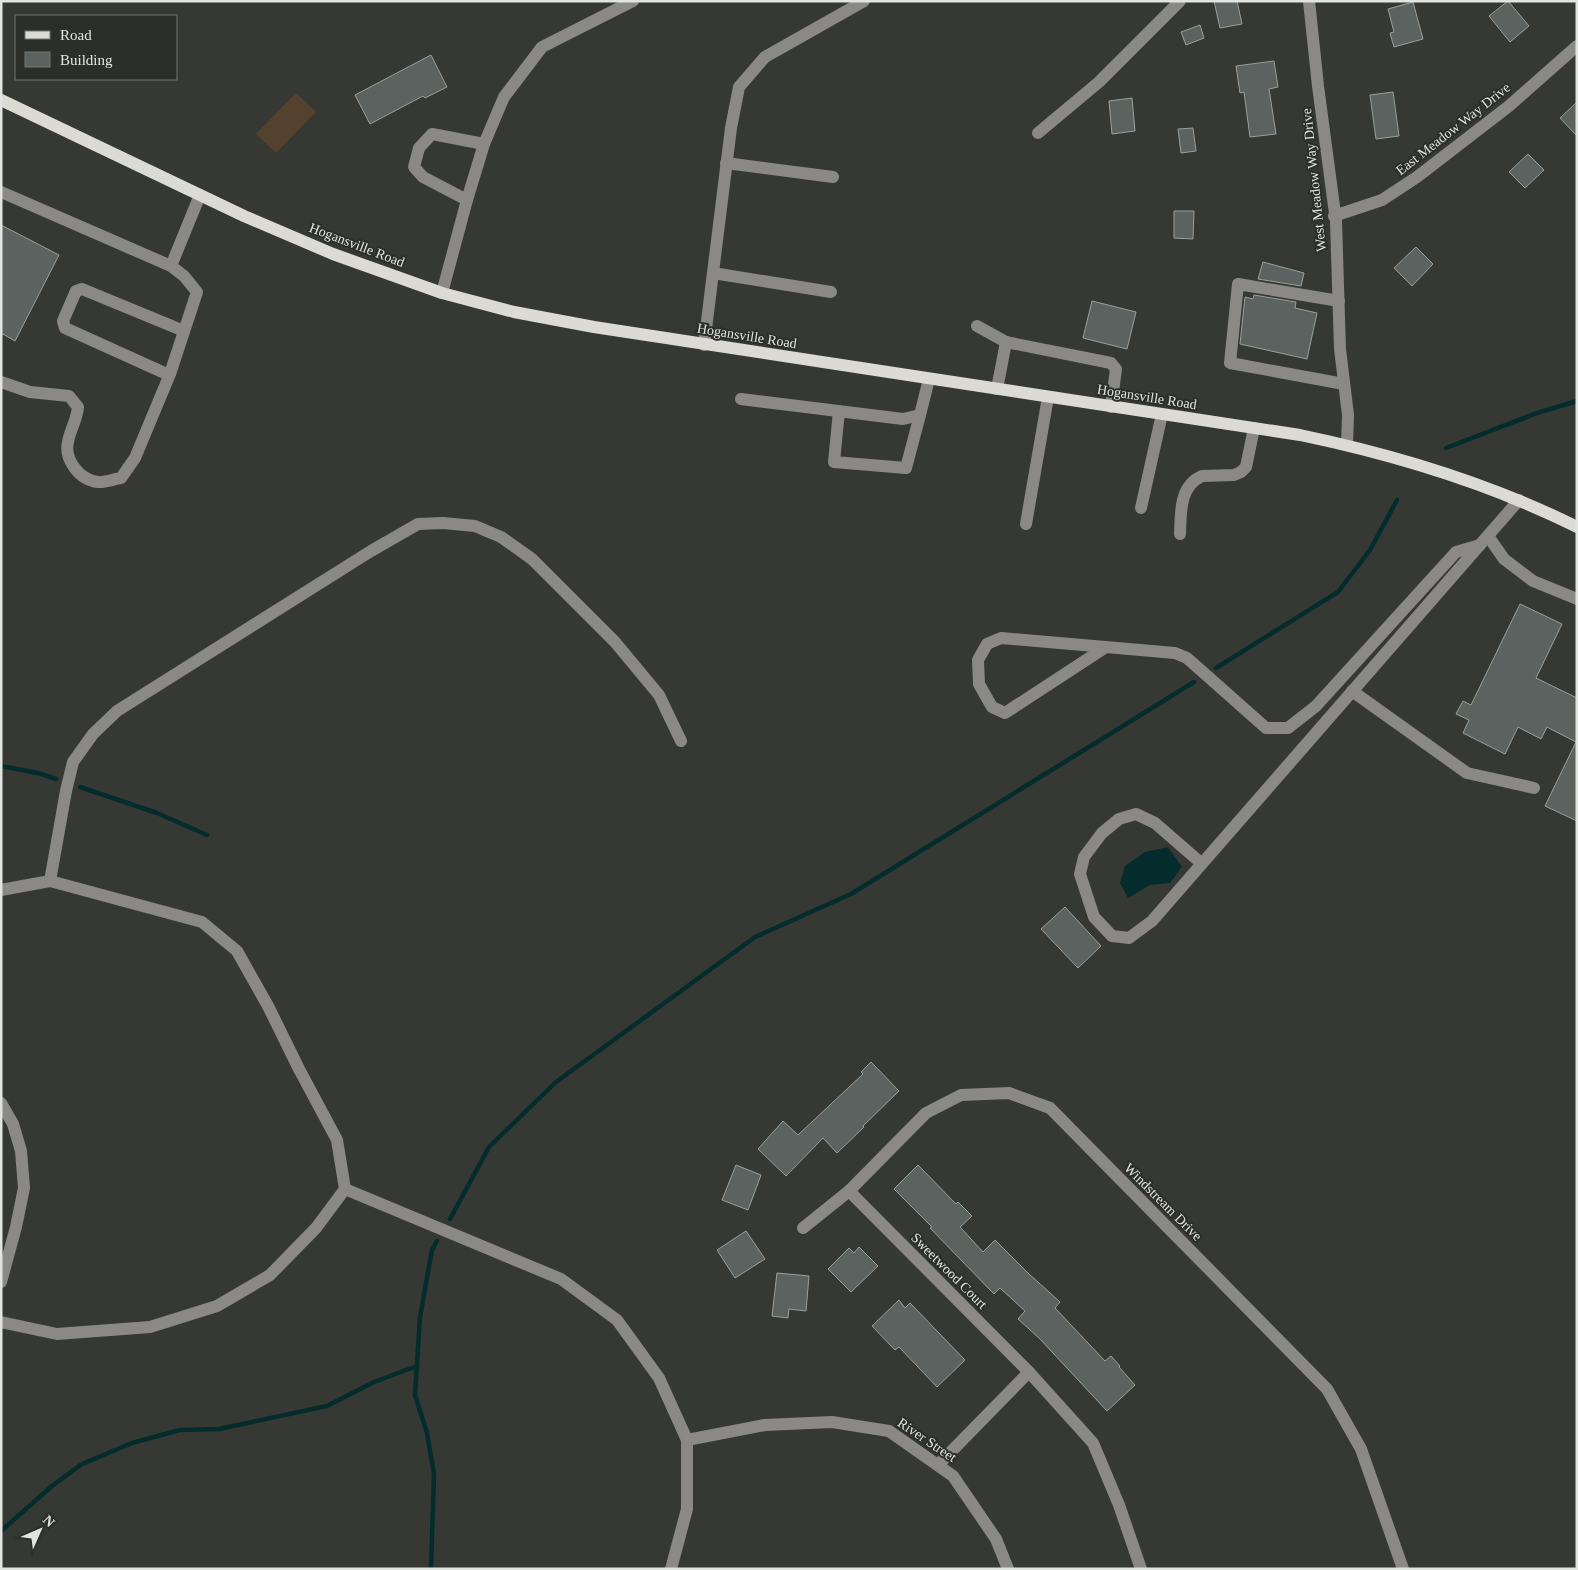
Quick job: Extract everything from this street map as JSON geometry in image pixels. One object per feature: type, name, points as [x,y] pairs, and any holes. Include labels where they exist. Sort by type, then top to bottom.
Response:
[{"type":"main road","name":"Hogansville Road","points":[[1,100],[244,216],[333,254],[442,293],[523,314],[594,327],[1300,435],[1347,445],[1434,469],[1519,500],[1577,527]]},
{"type":"street","points":[[442,293],[484,144],[504,97],[542,47],[634,1]]},
{"type":"street","points":[[704,345],[726,163],[739,87],[765,57],[864,1]]},
{"type":"street","points":[[1038,134],[1099,82],[1180,1]]},
{"type":"street","name":"West Meadow Way Drive","points":[[1309,1],[1336,221],[1340,349],[1348,415],[1347,445]]},
{"type":"street","name":"East Meadow Way Drive","points":[[1334,216],[1382,200],[1417,177],[1509,106],[1577,46]]},
{"type":"street","points":[[467,200],[423,177],[414,167],[419,148],[432,134],[484,144]]},
{"type":"street","points":[[726,163],[833,177]]},
{"type":"street","points":[[1,192],[171,266],[184,276],[197,292],[169,375],[135,458],[121,478],[98,483],[80,475],[70,461],[67,442],[78,415],[78,408],[69,396],[30,392],[1,382]]},
{"type":"street","points":[[171,266],[200,195]]},
{"type":"street","points":[[713,273],[831,292]]},
{"type":"street","points":[[1339,301],[1238,284],[1230,363],[1344,384]]},
{"type":"street","points":[[169,375],[65,328],[62,321],[76,291],[82,289],[184,331]]},
{"type":"street","points":[[977,326],[1006,342],[1111,363],[1116,369],[1111,407]]},
{"type":"street","points":[[997,389],[1006,342]]},
{"type":"street","points":[[839,411],[834,462],[906,468],[929,379]]},
{"type":"street","points":[[1026,524],[1048,397]]},
{"type":"street","points":[[741,399],[903,419],[920,415]]},
{"type":"street","points":[[1141,508],[1162,414]]},
{"type":"street","points":[[1180,534],[1182,501],[1185,491],[1197,478],[1202,476],[1234,475],[1242,472],[1246,467],[1254,428]]},
{"type":"street","points":[[1201,863],[1155,823],[1136,814],[1119,819],[1102,832],[1084,857],[1080,874],[1094,917],[1112,936],[1129,938],[1152,921],[1519,500]]},
{"type":"street","points":[[50,881],[73,762],[93,734],[117,711],[370,551],[418,524],[443,523],[475,526],[501,537],[532,559],[615,642],[659,695],[681,741]]},
{"type":"street","points":[[1484,540],[1504,559],[1533,581],[1577,600]]},
{"type":"street","points":[[1106,647],[1005,713],[992,707],[979,684],[978,660],[987,644],[1002,638],[1106,647],[1175,653],[1186,658],[1266,728],[1288,728],[1316,706],[1456,552],[1484,540]]},
{"type":"street","points":[[1352,691],[1467,773],[1534,788]]},
{"type":"street","points":[[1,890],[50,881],[202,922],[237,950],[337,1140],[345,1189],[316,1228],[270,1274],[217,1306],[150,1327],[57,1334],[1,1322]]},
{"type":"street","name":"Windstream Drive","points":[[803,1228],[849,1191],[926,1113],[961,1095],[1009,1093],[1050,1108],[1326,1389],[1361,1450],[1404,1569]]},
{"type":"street","points":[[1,1103],[13,1124],[21,1151],[24,1188],[1,1282]]},
{"type":"street","points":[[345,1189],[561,1278],[617,1320],[659,1378],[687,1440],[686,1509],[671,1569]]},
{"type":"street","name":"Sweetwood Court","points":[[849,1191],[1029,1372],[1093,1443],[1119,1505],[1141,1569]]},
{"type":"street","points":[[938,1465],[1029,1372]]},
{"type":"street","name":"River Street","points":[[687,1440],[765,1425],[832,1422],[889,1431],[953,1476],[996,1539],[1008,1569]]},
{"type":"shaded area","points":[[296,93],[316,112],[276,153],[256,134]]},
{"type":"water","points":[[1168,847],[1182,867],[1170,883],[1150,885],[1128,898],[1120,883],[1125,866],[1145,852]]},
{"type":"building","points":[[1214,1],[1237,1],[1242,24],[1220,28]]},
{"type":"building","points":[[1508,1],[1529,26],[1510,42],[1489,16]]},
{"type":"building","points":[[1413,2],[1423,39],[1394,47],[1390,33],[1394,32],[1388,9]]},
{"type":"building","points":[[1200,25],[1204,38],[1186,45],[1181,32]]},
{"type":"building","points":[[431,55],[447,87],[425,98],[423,96],[370,124],[355,95]]},
{"type":"building","points":[[1274,61],[1278,87],[1269,89],[1276,134],[1250,137],[1244,92],[1240,93],[1236,66]]},
{"type":"building","points":[[1393,92],[1399,136],[1376,139],[1370,95]]},
{"type":"building","points":[[1132,98],[1135,131],[1112,134],[1109,101]]},
{"type":"building","points":[[1577,102],[1577,136],[1560,118]]},
{"type":"building","points":[[1193,128],[1196,151],[1181,153],[1178,129]]},
{"type":"building","points":[[1528,154],[1544,170],[1525,188],[1509,172]]},
{"type":"building","points":[[1174,211],[1194,211],[1193,239],[1174,238]]},
{"type":"building","points":[[1,225],[59,255],[15,341],[1,333]]},
{"type":"building","points":[[1416,247],[1433,264],[1412,286],[1394,268]]},
{"type":"building","points":[[1263,262],[1304,273],[1301,286],[1258,279]]},
{"type":"building","points":[[1254,295],[1296,302],[1295,308],[1317,313],[1307,359],[1240,344],[1245,297],[1253,299]]},
{"type":"building","points":[[1092,301],[1136,312],[1127,349],[1083,338]]},
{"type":"building","points":[[1520,604],[1562,624],[1536,678],[1577,698],[1577,821],[1545,806],[1576,742],[1547,727],[1541,739],[1518,727],[1505,754],[1463,733],[1469,720],[1456,714],[1463,701],[1471,705]]},
{"type":"building","points":[[1065,907],[1101,946],[1078,968],[1041,929]]},
{"type":"building","points":[[871,1062],[899,1091],[837,1153],[823,1138],[786,1176],[758,1149],[783,1121],[798,1135],[863,1074],[861,1072]]},
{"type":"building","points":[[736,1165],[761,1175],[748,1210],[722,1200]]},
{"type":"building","points":[[918,1165],[956,1204],[958,1202],[972,1216],[960,1227],[983,1252],[995,1240],[1060,1302],[1055,1308],[1105,1361],[1111,1356],[1135,1385],[1107,1411],[1039,1338],[1018,1319],[1025,1311],[1000,1288],[994,1294],[894,1189]]},
{"type":"building","points":[[746,1231],[765,1259],[735,1278],[717,1250]]},
{"type":"building","points":[[859,1247],[878,1266],[851,1292],[828,1269],[849,1248],[854,1253]]},
{"type":"building","points":[[777,1273],[809,1276],[806,1311],[789,1309],[788,1318],[772,1316]]},
{"type":"building","points":[[899,1300],[905,1308],[910,1303],[965,1360],[937,1387],[899,1347],[895,1350],[872,1326]]},
{"type":"waterway","points":[[1446,448],[1537,413],[1577,401]]},
{"type":"waterway","points":[[1216,668],[1338,592],[1370,550],[1397,500]]},
{"type":"waterway","points":[[450,1219],[489,1147],[556,1082],[755,937],[851,894],[1194,682]]},
{"type":"waterway","points":[[1,766],[38,773],[56,779]]},
{"type":"waterway","points":[[80,787],[157,813],[207,835]]},
{"type":"waterway","points":[[431,1569],[434,1474],[427,1433],[415,1395],[420,1317],[432,1250],[437,1241]]},
{"type":"waterway","points":[[1,1531],[52,1486],[82,1464],[132,1443],[180,1430],[219,1429],[327,1406],[374,1382],[417,1366]]}]
